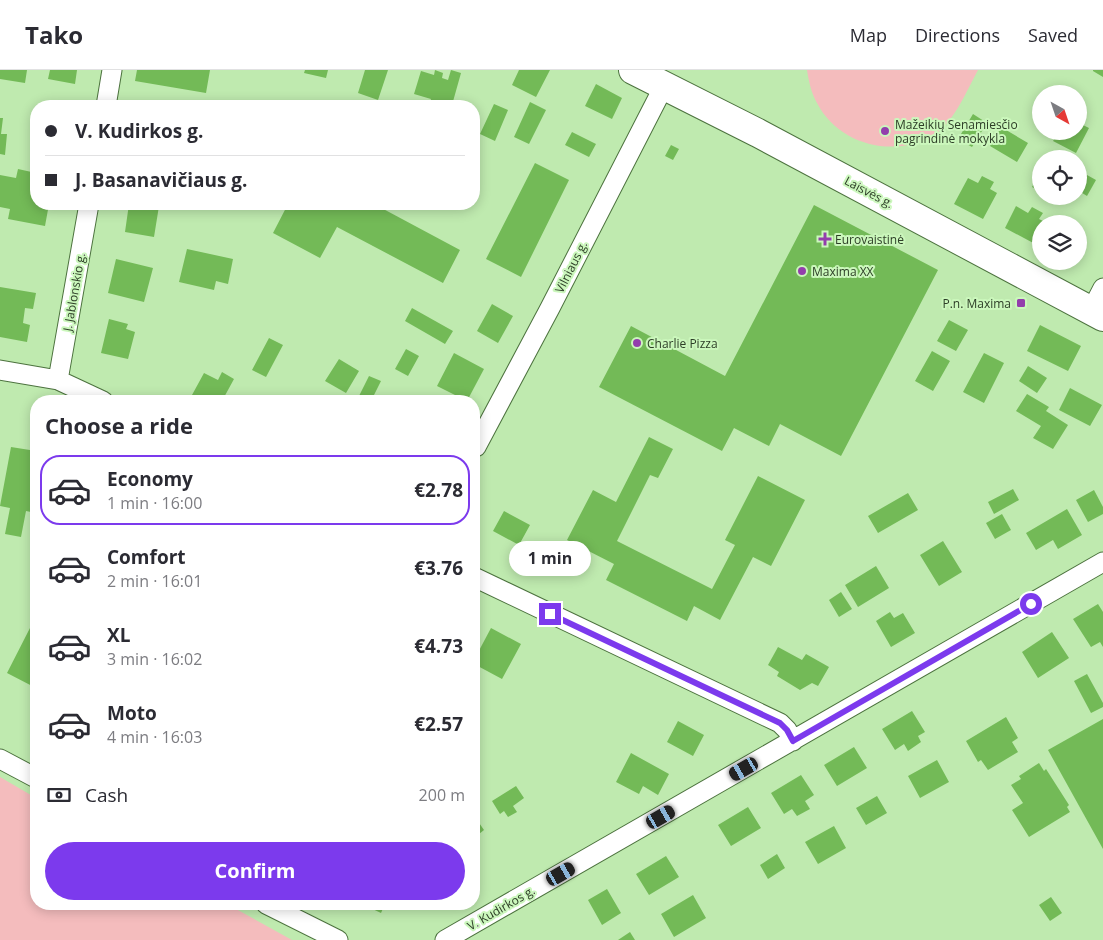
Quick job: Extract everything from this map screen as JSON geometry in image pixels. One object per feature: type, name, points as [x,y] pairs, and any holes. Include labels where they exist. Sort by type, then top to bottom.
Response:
[{"type":"main road","name":"Laisvės g.","points":[[633,70],[1099,305]]},
{"type":"street","points":[[107,100],[112,70]]},
{"type":"street","name":"Vilniaus g.","points":[[480,440],[554,301],[664,86]]},
{"type":"street","name":"J. Jablonskio g.","points":[[58,380],[88,210]]},
{"type":"street","points":[[0,370],[58,380],[90,395]]},
{"type":"street","name":"V. Kudirkos g.","points":[[445,940],[1103,562]]},
{"type":"street","points":[[480,579],[780,723],[787,730],[793,741]]},
{"type":"street","points":[[0,759],[30,775]]},
{"type":"street","points":[[278,910],[338,940]]},
{"type":"shaded area","points":[[807,70],[978,70],[960,104],[943,128],[926,140],[894,147],[881,146],[855,139],[833,124],[824,115],[815,99]]},
{"type":"shaded area","points":[[0,777],[30,794],[30,910],[238,910],[292,940],[0,940]]},
{"type":"building","points":[[0,70],[27,70],[25,83],[0,79]]},
{"type":"building","points":[[50,70],[77,70],[75,84],[48,79]]},
{"type":"building","points":[[137,70],[210,70],[206,93],[135,81]]},
{"type":"building","points":[[305,70],[328,70],[326,78],[304,73]]},
{"type":"building","points":[[365,70],[388,70],[378,100],[358,93]]},
{"type":"building","points":[[435,70],[443,73],[442,78],[448,80],[451,70],[461,73],[453,100],[431,100],[414,94],[421,71],[434,75]]},
{"type":"building","points":[[519,70],[550,70],[536,97],[512,85]]},
{"type":"building","points":[[1103,70],[1103,77],[1093,71]]},
{"type":"building","points":[[596,84],[622,98],[612,119],[585,106]]},
{"type":"building","points":[[530,102],[546,110],[529,144],[514,137]]},
{"type":"building","points":[[494,104],[508,110],[495,141],[480,134]]},
{"type":"building","points":[[973,114],[987,123],[972,147],[958,139]]},
{"type":"building","points":[[0,118],[3,118],[1,134],[7,134],[5,155],[0,154]]},
{"type":"building","points":[[1001,127],[1028,143],[1017,162],[990,146]]},
{"type":"building","points":[[572,132],[596,144],[589,157],[565,145]]},
{"type":"building","points":[[1083,140],[1078,150],[1070,150],[1053,141]]},
{"type":"building","points":[[671,145],[679,149],[673,160],[665,156]]},
{"type":"building","points":[[535,163],[569,180],[521,277],[486,259]]},
{"type":"building","points":[[18,169],[30,172],[30,210],[48,210],[45,226],[8,219],[10,209],[0,207],[0,175],[16,178]]},
{"type":"building","points":[[1087,175],[1096,180],[1087,196]]},
{"type":"building","points":[[982,176],[994,182],[990,189],[997,193],[983,219],[954,204],[968,178],[978,183]]},
{"type":"building","points":[[814,205],[938,270],[841,456],[780,424],[769,446],[734,428],[722,451],[599,387],[631,326],[725,376]]},
{"type":"building","points":[[1016,206],[1028,213],[1032,207],[1043,213],[1042,215],[1032,215],[1032,242],[1005,228]]},
{"type":"building","points":[[128,210],[158,210],[154,237],[125,232]]},
{"type":"building","points":[[285,210],[385,210],[460,250],[443,283],[337,227],[320,258],[273,233]]},
{"type":"building","points":[[187,249],[233,259],[228,284],[216,281],[214,290],[179,282]]},
{"type":"building","points":[[116,259],[153,268],[144,302],[108,293]]},
{"type":"building","points":[[0,287],[36,293],[33,309],[25,308],[23,323],[30,325],[27,342],[0,337]]},
{"type":"building","points":[[492,304],[513,316],[498,343],[477,331]]},
{"type":"building","points":[[412,308],[453,331],[445,344],[405,321]]},
{"type":"building","points":[[109,319],[128,324],[126,329],[135,332],[128,359],[101,353]]},
{"type":"building","points":[[949,320],[968,330],[956,351],[937,341]]},
{"type":"building","points":[[1040,325],[1081,346],[1068,371],[1027,351]]},
{"type":"building","points":[[269,338],[283,345],[266,377],[252,370]]},
{"type":"building","points":[[406,349],[419,356],[408,376],[395,369]]},
{"type":"building","points":[[932,351],[950,361],[933,391],[915,381]]},
{"type":"building","points":[[454,353],[484,369],[470,395],[455,395],[437,386]]},
{"type":"building","points":[[984,353],[1004,363],[984,403],[963,392]]},
{"type":"building","points":[[339,359],[359,371],[346,393],[325,381]]},
{"type":"building","points":[[1028,366],[1047,378],[1037,393],[1019,381]]},
{"type":"building","points":[[222,372],[234,379],[225,395],[192,395],[204,373],[218,380]]},
{"type":"building","points":[[369,376],[381,381],[374,395],[360,395]]},
{"type":"building","points":[[1070,388],[1102,405],[1090,426],[1059,410]]},
{"type":"building","points":[[1027,394],[1049,407],[1046,411],[1068,425],[1053,449],[1033,438],[1041,426],[1016,411]]},
{"type":"building","points":[[649,437],[673,449],[658,478],[650,475],[617,541],[712,589],[735,545],[725,540],[758,476],[805,500],[771,566],[753,557],[720,620],[694,606],[687,621],[606,580],[614,564],[567,540],[593,490],[616,502]]},
{"type":"building","points":[[11,447],[30,450],[30,512],[26,511],[21,537],[5,534],[10,508],[0,506]]},
{"type":"building","points":[[1013,489],[1019,500],[994,514],[988,502]]},
{"type":"building","points":[[1094,490],[1103,507],[1103,514],[1088,522],[1076,500]]},
{"type":"building","points":[[908,493],[918,510],[878,533],[868,516]]},
{"type":"building","points":[[1067,509],[1082,535],[1058,549],[1053,540],[1036,550],[1026,533]]},
{"type":"building","points":[[504,511],[530,525],[519,545],[493,531]]},
{"type":"building","points":[[1002,514],[1011,530],[995,539],[986,523]]},
{"type":"building","points":[[943,541],[962,572],[939,586],[920,555]]},
{"type":"building","points":[[876,566],[889,588],[858,607],[845,585]]},
{"type":"building","points":[[841,592],[852,609],[839,617],[829,600]]},
{"type":"building","points":[[1098,604],[1103,612],[1103,647],[1100,642],[1091,647],[1073,619]]},
{"type":"building","points":[[890,612],[894,618],[903,613],[915,633],[891,647],[876,621]]},
{"type":"building","points":[[30,628],[30,685],[7,673]]},
{"type":"building","points":[[491,628],[521,644],[502,679],[480,667],[480,649]]},
{"type":"building","points":[[1052,632],[1069,658],[1038,678],[1022,652]]},
{"type":"building","points":[[778,647],[802,660],[806,654],[829,667],[818,686],[812,683],[800,690],[777,676],[779,672],[768,665]]},
{"type":"building","points":[[1087,674],[1103,703],[1103,707],[1091,713],[1074,681]]},
{"type":"building","points":[[912,711],[925,732],[918,736],[921,742],[908,751],[904,744],[895,750],[882,729]]},
{"type":"building","points":[[1006,717],[1018,738],[1012,742],[1018,752],[988,770],[981,760],[978,762],[966,741]]},
{"type":"building","points":[[1103,719],[1103,849],[1048,750]]},
{"type":"building","points":[[678,721],[704,735],[693,756],[667,742]]},
{"type":"building","points":[[854,747],[867,768],[837,786],[824,765]]},
{"type":"building","points":[[631,753],[669,774],[658,795],[643,786],[639,794],[616,782]]},
{"type":"building","points":[[937,760],[949,782],[920,798],[908,776]]},
{"type":"building","points":[[1039,763],[1044,771],[1046,769],[1069,805],[1067,807],[1070,812],[1029,837],[1012,810],[1023,803],[1011,785],[1021,779],[1019,776]]},
{"type":"building","points":[[801,775],[814,795],[805,801],[810,809],[797,816],[792,809],[784,814],[771,793]]},
{"type":"building","points":[[516,786],[524,798],[513,806],[517,812],[508,817],[504,811],[500,814],[492,801]]},
{"type":"building","points":[[877,796],[887,813],[866,825],[856,808]]},
{"type":"building","points":[[748,807],[761,828],[731,846],[718,825]]},
{"type":"building","points":[[480,824],[484,830],[480,833]]},
{"type":"building","points":[[834,826],[846,848],[818,864],[805,842]]},
{"type":"building","points":[[777,854],[785,868],[768,879],[760,865]]},
{"type":"building","points":[[666,856],[679,877],[649,895],[636,874]]},
{"type":"building","points":[[607,889],[621,913],[602,925],[588,900]]},
{"type":"building","points":[[693,895],[706,918],[674,937],[661,914]]},
{"type":"building","points":[[1051,897],[1062,913],[1050,921],[1039,905]]},
{"type":"building","points":[[630,932],[635,940],[618,940]]},
{"type":"place","name":"Mažeikių Senamiesčio pagrindinė mokykla","points":[[885,131]]},
{"type":"place","name":"Eurovaistinė","points":[[825,239]]},
{"type":"place","name":"Maxima XX","points":[[802,271]]},
{"type":"place","name":"P.n. Maxima","points":[[1021,303]]},
{"type":"place","name":"Charlie Pizza","points":[[637,343]]},
{"type":"route","points":[[550,614],[780,723],[787,730],[793,741],[1031,604]]}]
